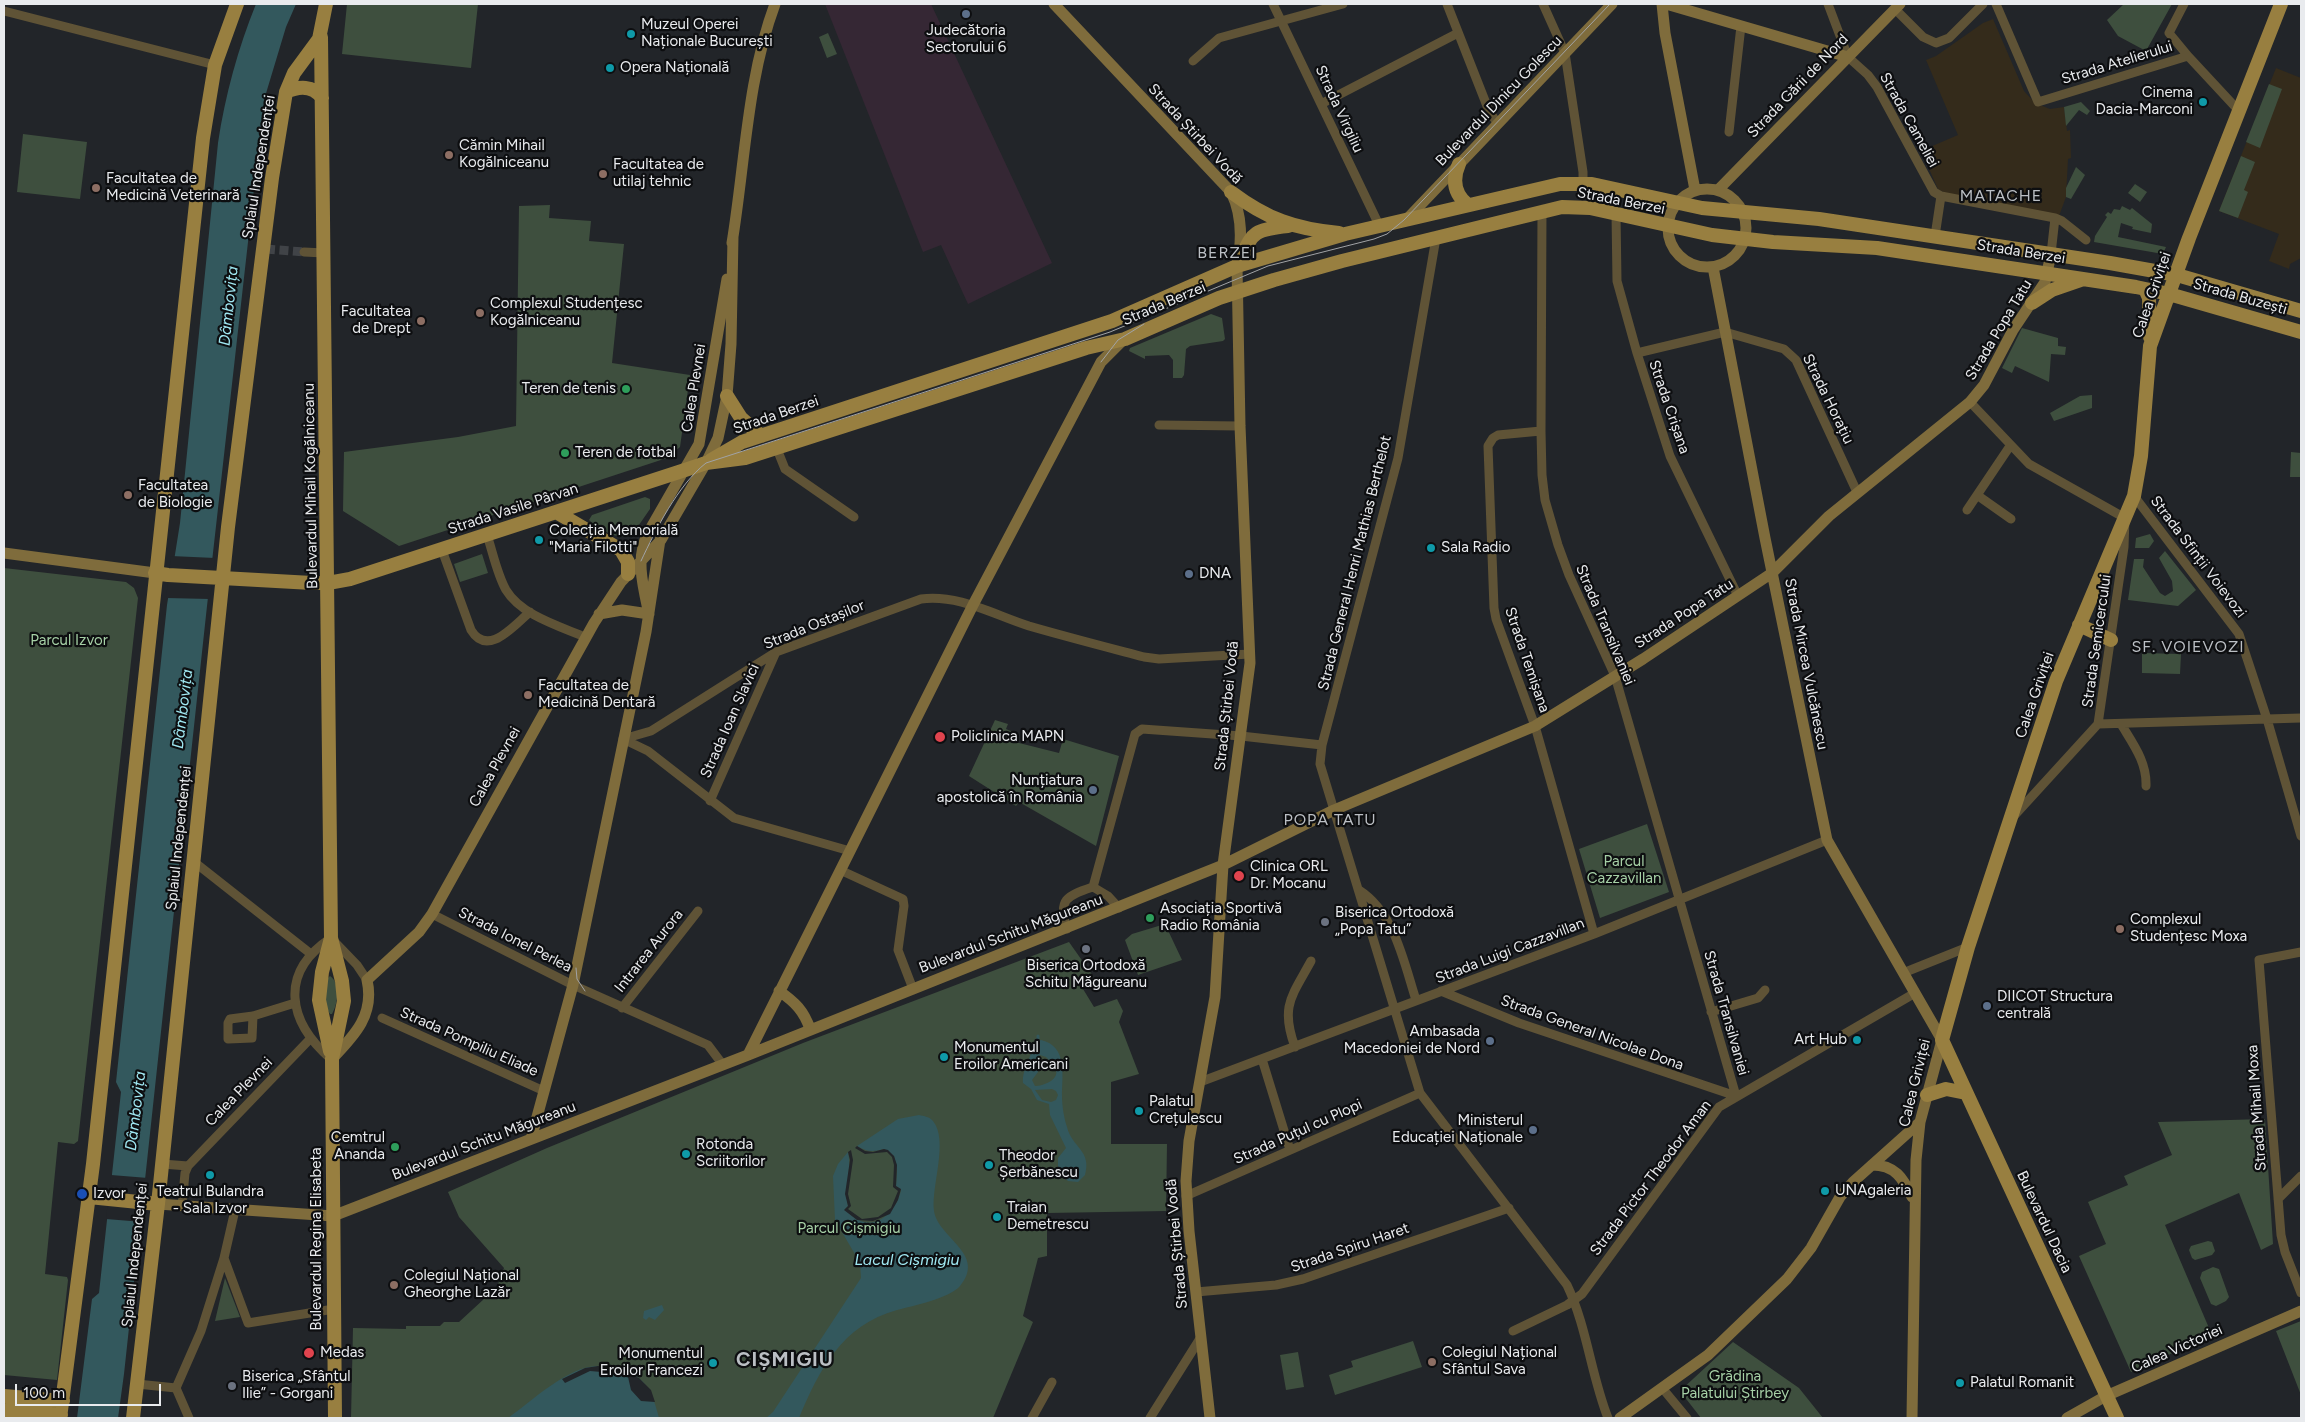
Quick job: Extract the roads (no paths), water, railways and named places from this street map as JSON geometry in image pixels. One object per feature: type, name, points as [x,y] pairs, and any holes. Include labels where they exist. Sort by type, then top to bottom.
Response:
[{"type":"main road","points":[[4,1410],[60,1416],[63,1400],[162,574],[203,138],[215,65],[237,4]]},
{"type":"main road","name":"Splaiul Independenței","points":[[133,1418],[154,1204],[162,1164],[193,861],[218,577],[279,128],[286,92],[294,73],[314,49],[321,34],[326,4]]},
{"type":"main road","name":"Calea Plevnei","points":[[641,561],[644,540],[685,470],[702,436],[756,76],[766,31],[775,4]]},
{"type":"main road","name":"Strada Știrbei Vodă","points":[[1054,4],[1231,192],[1236,202],[1240,222],[1240,246],[1237,266],[1240,426],[1250,654],[1223,865],[1215,997],[1189,1140],[1186,1196],[1210,1418]]},
{"type":"main road","name":"Bulevardul Dinicu Golescu","points":[[1408,218],[1612,4]]},
{"type":"main road","points":[[1695,190],[1665,33],[1664,4],[1848,57]]},
{"type":"main road","name":"Calea Griviței","points":[[1912,1418],[1914,1201],[1920,1122],[1927,1095],[1968,946],[2056,681],[2134,496],[2141,456],[2150,346],[2281,4]]},
{"type":"main road","name":"Strada Gării de Nord","points":[[1718,190],[1898,6]]},
{"type":"main road","name":"Bulevardul Mihail Kogălniceanu","points":[[321,34],[331,938],[340,972],[344,1001],[332,1060]]},
{"type":"main road","points":[[286,92],[299,88],[308,88],[318,93],[322,98]]},
{"type":"main road","points":[[1459,164],[1455,174],[1454,185],[1457,193],[1468,204]]},
{"type":"main road","name":"Strada Berzei","points":[[706,463],[742,442],[1128,316],[1237,266],[1379,225],[1560,184],[1583,183],[1676,203],[1743,213],[1819,219],[2177,274]]},
{"type":"main road","points":[[1707,188],[1718,190],[1733,199],[1743,213],[1747,225],[1745,239],[1734,257],[1724,264],[1713,267],[1701,267],[1690,264],[1680,257],[1673,248],[1668,226],[1670,214],[1676,203],[1684,195],[1695,190],[1707,188]]},
{"type":"main road","points":[[1231,192],[1259,212],[1291,225],[1345,234]]},
{"type":"main road","name":"Strada Berzei","points":[[706,463],[745,458],[1125,338],[1238,292],[1342,261],[1562,207],[1580,206],[1668,226],[1745,239],[1877,248],[2048,273],[2169,294]]},
{"type":"main road","points":[[1237,266],[1246,244],[1252,236],[1264,230],[1291,225]]},
{"type":"main road","name":"Calea Plevnei","points":[[367,980],[418,932],[432,914],[585,637],[628,574],[661,540],[706,463],[718,438],[727,396],[731,344],[733,236]]},
{"type":"main road","name":"Strada Popa Tatu","points":[[1223,865],[1334,810],[1536,726],[1772,573],[1823,522],[1857,492],[1970,402],[1984,386],[2008,340],[2045,282],[2051,254]]},
{"type":"main road","name":"Strada Mircea Vulcănescu","points":[[1713,267],[1772,573],[1827,840],[1942,1040]]},
{"type":"main road","name":"Strada Buzești","points":[[2177,274],[2301,311]]},
{"type":"main road","points":[[2032,303],[2052,290],[2084,279]]},
{"type":"main road","points":[[2145,289],[2149,298],[2150,346]]},
{"type":"main road","name":"Strada Buzești","points":[[2169,294],[2301,332]]},
{"type":"main road","points":[[1089,328],[1096,336],[1100,345],[1102,362]]},
{"type":"main road","points":[[748,1055],[973,605],[1102,362],[1125,338]]},
{"type":"main road","points":[[727,396],[741,418],[761,436]]},
{"type":"main road","name":"Strada Vasile Pârvan","points":[[162,574],[328,583],[350,579],[706,463]]},
{"type":"main road","points":[[556,512],[621,550],[628,562],[628,574]]},
{"type":"main road","name":"Calea Plevnei","points":[[531,1139],[573,985],[649,614],[661,540]]},
{"type":"main road","points":[[4,553],[162,574]]},
{"type":"main road","points":[[599,614],[622,610],[649,614],[644,591],[641,561]]},
{"type":"main road","points":[[2079,625],[2111,640]]},
{"type":"main road","name":"Bulevardul Schitu Măgureanu","points":[[154,1204],[333,1216],[723,1065],[1223,865]]},
{"type":"main road","name":"Bulevardul Mihail Kogălniceanu","points":[[331,938],[322,972],[319,1000],[332,1060]]},
{"type":"main road","points":[[332,1060],[365,1019],[369,1000],[367,980]]},
{"type":"main road","points":[[779,991],[798,1005],[810,1029]]},
{"type":"main road","name":"Bulevardul Dacia","points":[[1942,1040],[2117,1418]]},
{"type":"main road","name":"Bulevardul Regina Elisabeta","points":[[332,1060],[334,1418]]},
{"type":"main road","points":[[1927,1095],[1946,1089],[1966,1093]]},
{"type":"main road","points":[[1620,1418],[1663,1389],[1721,1344],[1787,1279],[1811,1248],[1840,1197],[1920,1122]]},
{"type":"main road","points":[[1872,1166],[1891,1167],[1903,1179],[1914,1201]]},
{"type":"main road","points":[[88,1197],[154,1204]]},
{"type":"main road","name":"Calea Victoriei","points":[[2067,1418],[2106,1396],[2301,1311]]},
{"type":"main road","points":[[4,1396],[63,1400]]},
{"type":"street","name":"Strada Virgiliu","points":[[1273,4],[1379,225]]},
{"type":"street","points":[[1193,61],[1220,38],[1343,4]]},
{"type":"street","points":[[1447,4],[1489,111],[1498,124]]},
{"type":"street","points":[[1543,4],[1565,53],[1583,172],[1583,183]]},
{"type":"street","name":"Strada Cameliei","points":[[1828,4],[1848,57],[1874,82],[1932,188],[1941,196]]},
{"type":"street","points":[[1898,6],[1924,37],[1936,43],[1949,38],[1983,4]]},
{"type":"street","name":"Strada Atelierului","points":[[1996,4],[2038,102],[2188,56],[2240,112]]},
{"type":"street","points":[[2184,4],[2169,33],[2188,56]]},
{"type":"street","points":[[4,10],[215,65]]},
{"type":"street","points":[[1729,132],[1741,26]]},
{"type":"street","points":[[1321,104],[1458,33]]},
{"type":"street","points":[[1935,236],[1941,196],[2055,218],[2086,240]]},
{"type":"street","name":"Strada Transilvaniei","points":[[1542,211],[1541,431],[1542,475],[1546,500],[1558,545],[1615,676],[1736,1096]]},
{"type":"street","name":"Strada Crișana","points":[[1616,214],[1617,281],[1637,353],[1670,456],[1738,596]]},
{"type":"street","points":[[2051,254],[2055,218]]},
{"type":"street","name":"Strada General Henri Mathias Berthelot","points":[[1436,238],[1398,458],[1322,746],[1320,764],[1420,1093],[1559,1272],[1574,1300],[1601,1401],[1608,1418]]},
{"type":"street","points":[[304,252],[324,253]]},
{"type":"street","name":"Strada Horațiu","points":[[1637,353],[1725,332],[1784,349],[1796,360],[1857,492]]},
{"type":"street","points":[[1970,402],[2010,446],[2034,467],[2125,518]]},
{"type":"street","points":[[1159,425],[1240,426]]},
{"type":"street","name":"Strada Temișana","points":[[1541,431],[1498,435],[1490,441],[1488,450],[1494,608],[1496,619],[1536,726],[1594,934]]},
{"type":"street","points":[[1967,510],[2010,446]]},
{"type":"street","points":[[778,448],[786,469],[854,517]]},
{"type":"street","points":[[1977,495],[2011,519]]},
{"type":"street","name":"Strada Sfinții Voievozi","points":[[2134,496],[2239,634],[2267,719],[2301,836]]},
{"type":"street","name":"Strada Semicercului","points":[[2009,822],[2098,724],[2124,546],[2125,518]]},
{"type":"street","points":[[487,535],[505,588],[518,603],[530,612],[585,637]]},
{"type":"street","points":[[442,550],[471,630],[477,639],[489,643],[496,640],[530,612]]},
{"type":"street","name":"Strada Ostașilor","points":[[622,739],[651,731],[776,652],[922,599],[946,598],[973,605],[1030,626],[1144,657],[1172,659],[1250,654]]},
{"type":"street","name":"Strada Ioan Slavici","points":[[710,801],[776,652]]},
{"type":"street","points":[[2098,724],[2301,718]]},
{"type":"street","points":[[2121,724],[2143,761],[2146,786]]},
{"type":"street","points":[[1093,887],[1135,734],[1142,730],[1241,736],[1322,746]]},
{"type":"street","points":[[622,739],[648,751],[734,818],[850,851]]},
{"type":"street","name":"Strada Luigi Cazzavillan","points":[[1200,1082],[1594,934],[1827,840]]},
{"type":"street","points":[[193,861],[311,954]]},
{"type":"street","points":[[840,870],[902,899],[904,906],[898,950],[913,989]]},
{"type":"street","points":[[1093,887],[1108,896],[1118,908]]},
{"type":"street","points":[[1067,929],[1062,915],[1065,899],[1068,896],[1093,887]]},
{"type":"street","name":"Strada General Henri Mathias Berthelot","points":[[1359,890],[1369,896],[1388,922],[1416,1000]]},
{"type":"street","name":"Intrarea Aurora","points":[[622,1008],[698,911]]},
{"type":"street","name":"Strada Ionel Perlea","points":[[432,914],[585,991],[708,1045],[723,1065]]},
{"type":"street","points":[[332,1060],[311,1038],[301,1024],[296,1003],[298,979],[311,954],[331,938],[358,965],[367,980]]},
{"type":"street","points":[[1903,973],[1968,946]]},
{"type":"street","name":"Strada Mihail Moxa","points":[[2301,952],[2260,960],[2282,1244],[2301,1293]]},
{"type":"street","points":[[1295,1047],[1288,1029],[1288,1007],[1311,961]]},
{"type":"street","points":[[1711,1012],[1758,998],[1765,990]]},
{"type":"street","name":"Strada General Nicolae Dona","points":[[1442,991],[1519,1023],[1736,1096]]},
{"type":"street","name":"Strada Pictor Theodor Aman","points":[[1513,1331],[1574,1300],[1584,1292],[1715,1111],[1736,1096],[1915,993]]},
{"type":"street","points":[[253,1016],[296,1003]]},
{"type":"street","name":"Strada Pompiliu Eliade","points":[[382,1018],[544,1091]]},
{"type":"street","name":"Calea Plevnei","points":[[188,1166],[311,1038]]},
{"type":"street","points":[[1262,1060],[1290,1150]]},
{"type":"street","name":"Strada Puțul cu Plopi","points":[[1186,1196],[1420,1093]]},
{"type":"street","points":[[162,1164],[188,1166],[185,1173],[182,1206]]},
{"type":"street","points":[[2278,1199],[2301,1176]]},
{"type":"street","name":"Strada Spiru Haret","points":[[1196,1292],[1276,1285],[1303,1279],[1509,1208]]},
{"type":"street","points":[[189,1418],[176,1388],[201,1331],[224,1258],[235,1210]]},
{"type":"street","points":[[224,1258],[248,1323],[334,1309]]},
{"type":"street","points":[[1150,1418],[1201,1337]]},
{"type":"street","points":[[1032,1418],[1052,1382]]},
{"type":"street","points":[[137,1384],[176,1388]]},
{"type":"street","points":[[1663,1389],[1687,1418]]},
{"type":"water","name":"Dâmbovița","points":[[256,4],[296,4],[286,27],[264,100],[124,1374],[118,1418],[77,1418],[92,1299],[99,1293],[121,1092],[116,1082],[167,605],[180,523],[218,143],[233,72]]},
{"type":"water","points":[[1041,1040],[1050,1043],[1060,1055],[1065,1120],[1069,1134],[1084,1154],[1086,1160],[1085,1175],[1078,1182],[1068,1181],[1058,1171],[1058,1158],[1066,1148],[1050,1115],[1049,1104],[1037,1100],[1031,1089],[1023,1083],[1032,1044]],"holes":[[[1040,1055],[1050,1061],[1056,1070],[1056,1074],[1050,1082],[1035,1086],[1032,1080],[1038,1072],[1038,1058]],[[1052,1089],[1058,1095],[1056,1100],[1051,1102],[1042,1100],[1035,1090]]]},
{"type":"water","name":"Lacul Cișmigiu","points":[[919,1115],[932,1120],[938,1130],[940,1152],[934,1211],[937,1221],[965,1255],[968,1265],[967,1275],[960,1286],[948,1294],[931,1301],[897,1310],[861,1326],[847,1338],[824,1367],[799,1418],[766,1418],[773,1412],[861,1278],[860,1263],[835,1220],[833,1176],[838,1164],[848,1152],[848,1206],[845,1209],[855,1218],[868,1223],[882,1219],[896,1203],[901,1190],[896,1186],[897,1170],[894,1156],[884,1149],[870,1151],[857,1146],[898,1119]]},
{"type":"water","points":[[662,1305],[664,1310],[655,1320],[649,1317],[646,1320],[643,1318],[644,1311]]},
{"type":"water","points":[[598,1366],[623,1370],[640,1379],[651,1394],[659,1418],[508,1418],[563,1378],[575,1372]]},
{"type":"tunnel","points":[[266,249],[304,252]]},
{"type":"tram line","points":[[641,561],[677,495],[706,463],[1110,332],[1268,266],[1387,234],[1404,220],[1610,4]]},
{"type":"tram line","points":[[1101,362],[1118,340],[1144,324]]},
{"type":"tram line","points":[[576,968],[577,979],[585,991]]},
{"type":"place","name":"Judecătoria Sectorului 6","points":[[966,14]]},
{"type":"place","name":"Muzeul Operei Naționale București","points":[[631,34]]},
{"type":"place","name":"Opera Națională","points":[[610,68]]},
{"type":"place","name":"Cinema Dacia-Marconi","points":[[2203,102]]},
{"type":"place","name":"Cămin Mihail Kogălniceanu","points":[[449,155]]},
{"type":"place","name":"Facultatea de utilaj tehnic","points":[[603,174]]},
{"type":"place","name":"Facultatea de Medicină Veterinară","points":[[96,188]]},
{"type":"place","name":"Complexul Studențesc Kogălniceanu","points":[[480,313]]},
{"type":"place","name":"Facultatea de Drept","points":[[421,321]]},
{"type":"place","name":"Teren de tenis","points":[[626,389]]},
{"type":"place","name":"Teren de fotbal","points":[[565,453]]},
{"type":"place","name":"Facultatea de Biologie","points":[[128,495]]},
{"type":"place","name":"Colecția Memorială \"Maria Filotti\"","points":[[539,540]]},
{"type":"place","name":"Sala Radio","points":[[1431,548]]},
{"type":"place","name":"DNA","points":[[1189,574]]},
{"type":"place","name":"Facultatea de Medicină Dentară","points":[[528,695]]},
{"type":"place","name":"Policlinica MAPN","points":[[940,737]]},
{"type":"place","name":"Nunțiatura apostolică în România","points":[[1093,790]]},
{"type":"place","name":"Clinica ORL Dr. Mocanu","points":[[1239,876]]},
{"type":"place","name":"Asociația Sportivă Radio România","points":[[1150,918]]},
{"type":"place","name":"Biserica Ortodoxă „Popa Tatu”","points":[[1325,922]]},
{"type":"place","name":"Complexul Studențesc Moxa","points":[[2120,929]]},
{"type":"place","name":"Biserica Ortodoxă Schitu Măgureanu","points":[[1086,949]]},
{"type":"place","name":"DIICOT Structura centrală","points":[[1987,1006]]},
{"type":"place","name":"Art Hub","points":[[1857,1040]]},
{"type":"place","name":"Ambasada Macedoniei de Nord","points":[[1490,1041]]},
{"type":"place","name":"Monumentul Eroilor Americani","points":[[944,1057]]},
{"type":"place","name":"Palatul Crețulescu","points":[[1139,1111]]},
{"type":"place","name":"Ministerul Educației Naționale","points":[[1533,1130]]},
{"type":"place","name":"Cemtrul Ananda","points":[[395,1147]]},
{"type":"place","name":"Rotonda Scriitorilor","points":[[686,1154]]},
{"type":"place","name":"Theodor Șerbănescu","points":[[989,1165]]},
{"type":"place","name":"Teatrul Bulandra - Sala Izvor","points":[[210,1175]]},
{"type":"place","name":"UNAgaleria","points":[[1825,1191]]},
{"type":"place","name":"Izvor","points":[[82,1194]]},
{"type":"place","name":"Traian Demetrescu","points":[[997,1217]]},
{"type":"place","name":"Colegiul Național Gheorghe Lazăr","points":[[394,1285]]},
{"type":"place","name":"Medas","points":[[309,1353]]},
{"type":"place","name":"Colegiul Național Sfântul Sava","points":[[1432,1362]]},
{"type":"place","name":"Monumentul Eroilor Francezi","points":[[713,1363]]},
{"type":"place","name":"Palatul Romanit","points":[[1960,1383]]},
{"type":"place","name":"Biserica „Sfântul Ilie” - Gorgani","points":[[232,1386]]},
{"type":"district","name":"MATACHE","points":[[2001,196]]},
{"type":"district","name":"BERZEI","points":[[1227,253]]},
{"type":"district","name":"SF. VOIEVOZI","points":[[2188,647]]},
{"type":"district","name":"POPA TATU","points":[[1330,820]]},
{"type":"district","name":"CIȘMIGIU","points":[[785,1360]]},
{"type":"park label","name":"Parcul Izvor","points":[[69,641]]},
{"type":"park label","name":"Parcul Cazzavillan","points":[[1624,870]]},
{"type":"park label","name":"Parcul Cișmigiu","points":[[849,1229]]},
{"type":"park label","name":"Grădina Palatului Știrbey","points":[[1735,1386]]}]
